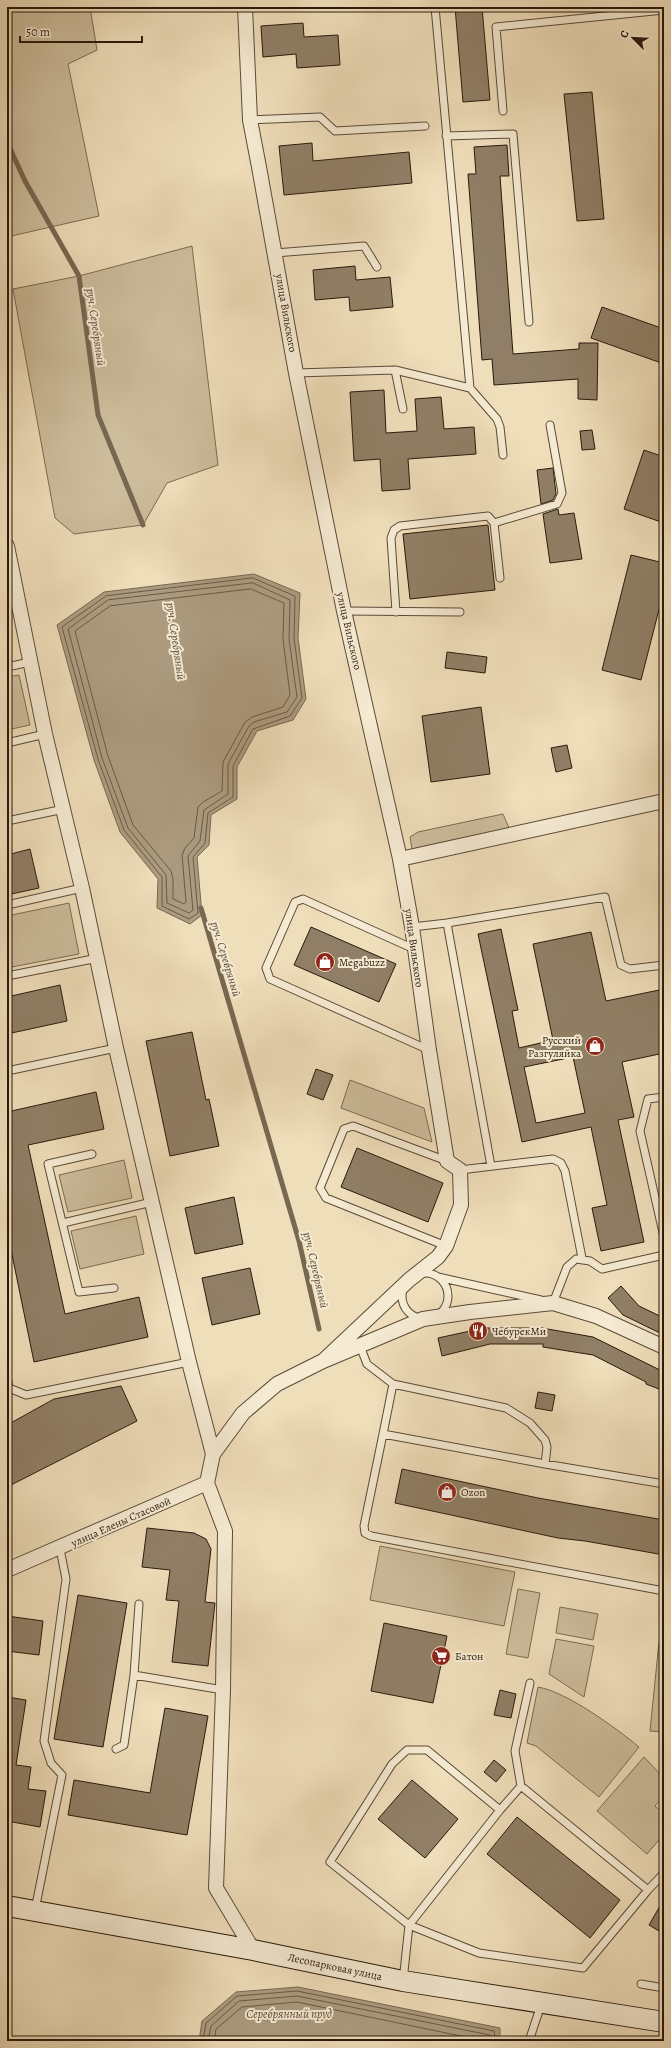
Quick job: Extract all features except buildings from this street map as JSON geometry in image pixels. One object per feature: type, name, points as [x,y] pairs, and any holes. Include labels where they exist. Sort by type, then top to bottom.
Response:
[{"type":"main road","name":"Лесопарковая улица","points":[[7,1906],[253,1950],[403,1981],[664,2022]]},
{"type":"street","name":"улица Вильского","points":[[245,7],[250,120],[296,373],[344,611],[400,859],[412,927],[429,1050],[447,1161]]},
{"type":"street","points":[[7,546],[45,734],[98,958],[116,1048],[189,1362],[213,1454],[208,1483],[226,1531],[223,1690],[216,1888],[253,1950]]},
{"type":"street","points":[[400,859],[664,801]]},
{"type":"street","points":[[323,1361],[409,1280],[438,1257],[446,1246],[461,1205],[460,1170],[447,1161]]},
{"type":"street","points":[[213,1454],[243,1413],[277,1384],[323,1361],[429,1318],[554,1303],[596,1316],[664,1347]]},
{"type":"street","name":"улица Елены Стасовой","points":[[7,1570],[60,1549],[208,1483]]},
{"type":"lane","points":[[435,7],[470,388]]},
{"type":"lane","points":[[503,111],[496,27],[664,10]]},
{"type":"lane","points":[[250,120],[320,117],[335,131],[425,126]]},
{"type":"lane","points":[[446,136],[513,134],[529,322]]},
{"type":"lane","points":[[275,253],[364,246],[377,267]]},
{"type":"lane","points":[[395,370],[403,409]]},
{"type":"lane","points":[[296,373],[395,370],[470,388],[497,419],[500,427],[503,455]]},
{"type":"lane","points":[[494,523],[556,504],[562,493],[550,425]]},
{"type":"lane","points":[[396,612],[391,538],[394,530],[400,526],[488,516],[494,523],[500,578]]},
{"type":"lane","points":[[344,611],[460,612]]},
{"type":"lane","points":[[7,667],[30,662]]},
{"type":"lane","points":[[7,743],[45,734]]},
{"type":"lane","points":[[7,821],[64,810]]},
{"type":"lane","points":[[7,905],[82,888]]},
{"type":"lane","points":[[412,927],[447,923],[605,897],[621,965],[630,970],[664,965]]},
{"type":"lane","points":[[414,949],[304,899],[295,902],[266,968],[270,979],[429,1050]]},
{"type":"lane","points":[[447,923],[491,1166]]},
{"type":"lane","points":[[7,976],[98,958]]},
{"type":"lane","points":[[7,1071],[116,1048]]},
{"type":"lane","points":[[664,1097],[648,1099],[640,1131],[664,1237]]},
{"type":"lane","points":[[446,1246],[326,1198],[320,1188],[344,1129],[353,1126],[447,1161]]},
{"type":"lane","points":[[92,1154],[48,1164],[79,1292],[114,1288]]},
{"type":"lane","points":[[460,1170],[553,1159],[561,1163],[565,1171],[582,1258]]},
{"type":"lane","points":[[63,1223],[152,1202]]},
{"type":"lane","points":[[438,1277],[446,1288],[448,1302],[440,1314],[429,1318],[411,1314],[403,1304],[402,1291],[409,1280],[423,1273],[554,1303],[567,1267],[576,1259],[582,1258],[590,1260],[602,1269],[664,1255]]},
{"type":"lane","points":[[360,1346],[367,1364],[393,1384],[506,1408],[530,1423],[545,1440],[547,1447],[545,1464]]},
{"type":"lane","points":[[7,1377],[9,1388],[26,1395],[189,1362]]},
{"type":"lane","points":[[393,1384],[364,1526],[365,1533],[371,1536],[664,1591]]},
{"type":"lane","points":[[383,1434],[664,1484]]},
{"type":"lane","points":[[35,1910],[62,1775],[51,1763],[44,1741],[66,1579],[60,1549]]},
{"type":"lane","points":[[116,1749],[124,1745],[134,1675],[139,1604]]},
{"type":"lane","points":[[134,1675],[223,1690]]},
{"type":"lane","points":[[530,1684],[515,1751],[520,1786],[648,1890]]},
{"type":"lane","points":[[500,1810],[427,1750],[407,1750],[392,1764],[330,1862],[409,1925],[479,1953],[583,1968],[664,1873]]},
{"type":"lane","points":[[403,1981],[409,1925],[520,1786]]},
{"type":"lane","points":[[641,1984],[664,1988]]},
{"type":"lane","points":[[529,2041],[542,2003]]},
{"type":"shaded area","points":[[7,7],[90,7],[97,50],[68,64],[99,216],[7,237]]},
{"type":"shaded area","points":[[192,246],[218,465],[167,483],[143,525],[74,534],[55,518],[13,289],[79,276]]},
{"type":"shaded area","points":[[19,675],[30,725],[7,730],[7,677]]},
{"type":"shaded area","points":[[503,814],[509,828],[412,849],[410,837],[418,832]]},
{"type":"shaded area","points":[[69,903],[79,954],[7,968],[7,916]]},
{"type":"shaded area","points":[[350,1080],[424,1108],[432,1142],[341,1108]]},
{"type":"shaded area","points":[[124,1160],[132,1198],[68,1212],[59,1175]]},
{"type":"shaded area","points":[[136,1216],[144,1254],[80,1269],[71,1231]]},
{"type":"shaded area","points":[[380,1546],[515,1572],[504,1626],[370,1600]]},
{"type":"shaded area","points":[[518,1589],[540,1593],[528,1658],[506,1654]]},
{"type":"shaded area","points":[[560,1607],[598,1614],[593,1640],[556,1633]]},
{"type":"shaded area","points":[[556,1639],[594,1646],[584,1697],[549,1674]]},
{"type":"shaded area","points":[[659,1642],[664,1642],[664,1732],[650,1731]]},
{"type":"shaded area","points":[[538,1687],[550,1690],[577,1703],[618,1730],[639,1747],[599,1797],[536,1746],[527,1743]]},
{"type":"shaded area","points":[[644,1757],[664,1778],[664,1795],[655,1806],[664,1814],[664,1834],[647,1854],[597,1811]]},
{"type":"water","points":[[254,574],[300,593],[298,638],[306,699],[293,720],[257,731],[237,767],[237,799],[211,815],[209,845],[197,857],[202,915],[190,924],[157,908],[158,879],[120,832],[94,760],[57,625],[104,592]]},
{"type":"water","name":"Серебрянный пруд","points":[[298,1987],[500,2028],[500,2041],[199,2041],[202,2021],[236,1992]]},
{"type":"waterway","name":"руч. Серебряный","points":[[7,142],[25,181],[79,276],[98,415],[143,525]]},
{"type":"waterway","name":"руч. Серебряный","points":[[201,908],[299,1241],[319,1329]]},
{"type":"place","name":"Megabuzz","points":[[325,962]]},
{"type":"place","name":"Русский Разгуляйка","points":[[595,1046]]},
{"type":"place","name":"ЧебурекМи","points":[[478,1331]]},
{"type":"place","name":"Ozon","points":[[447,1492]]},
{"type":"place","name":"Батон","points":[[441,1656]]}]
